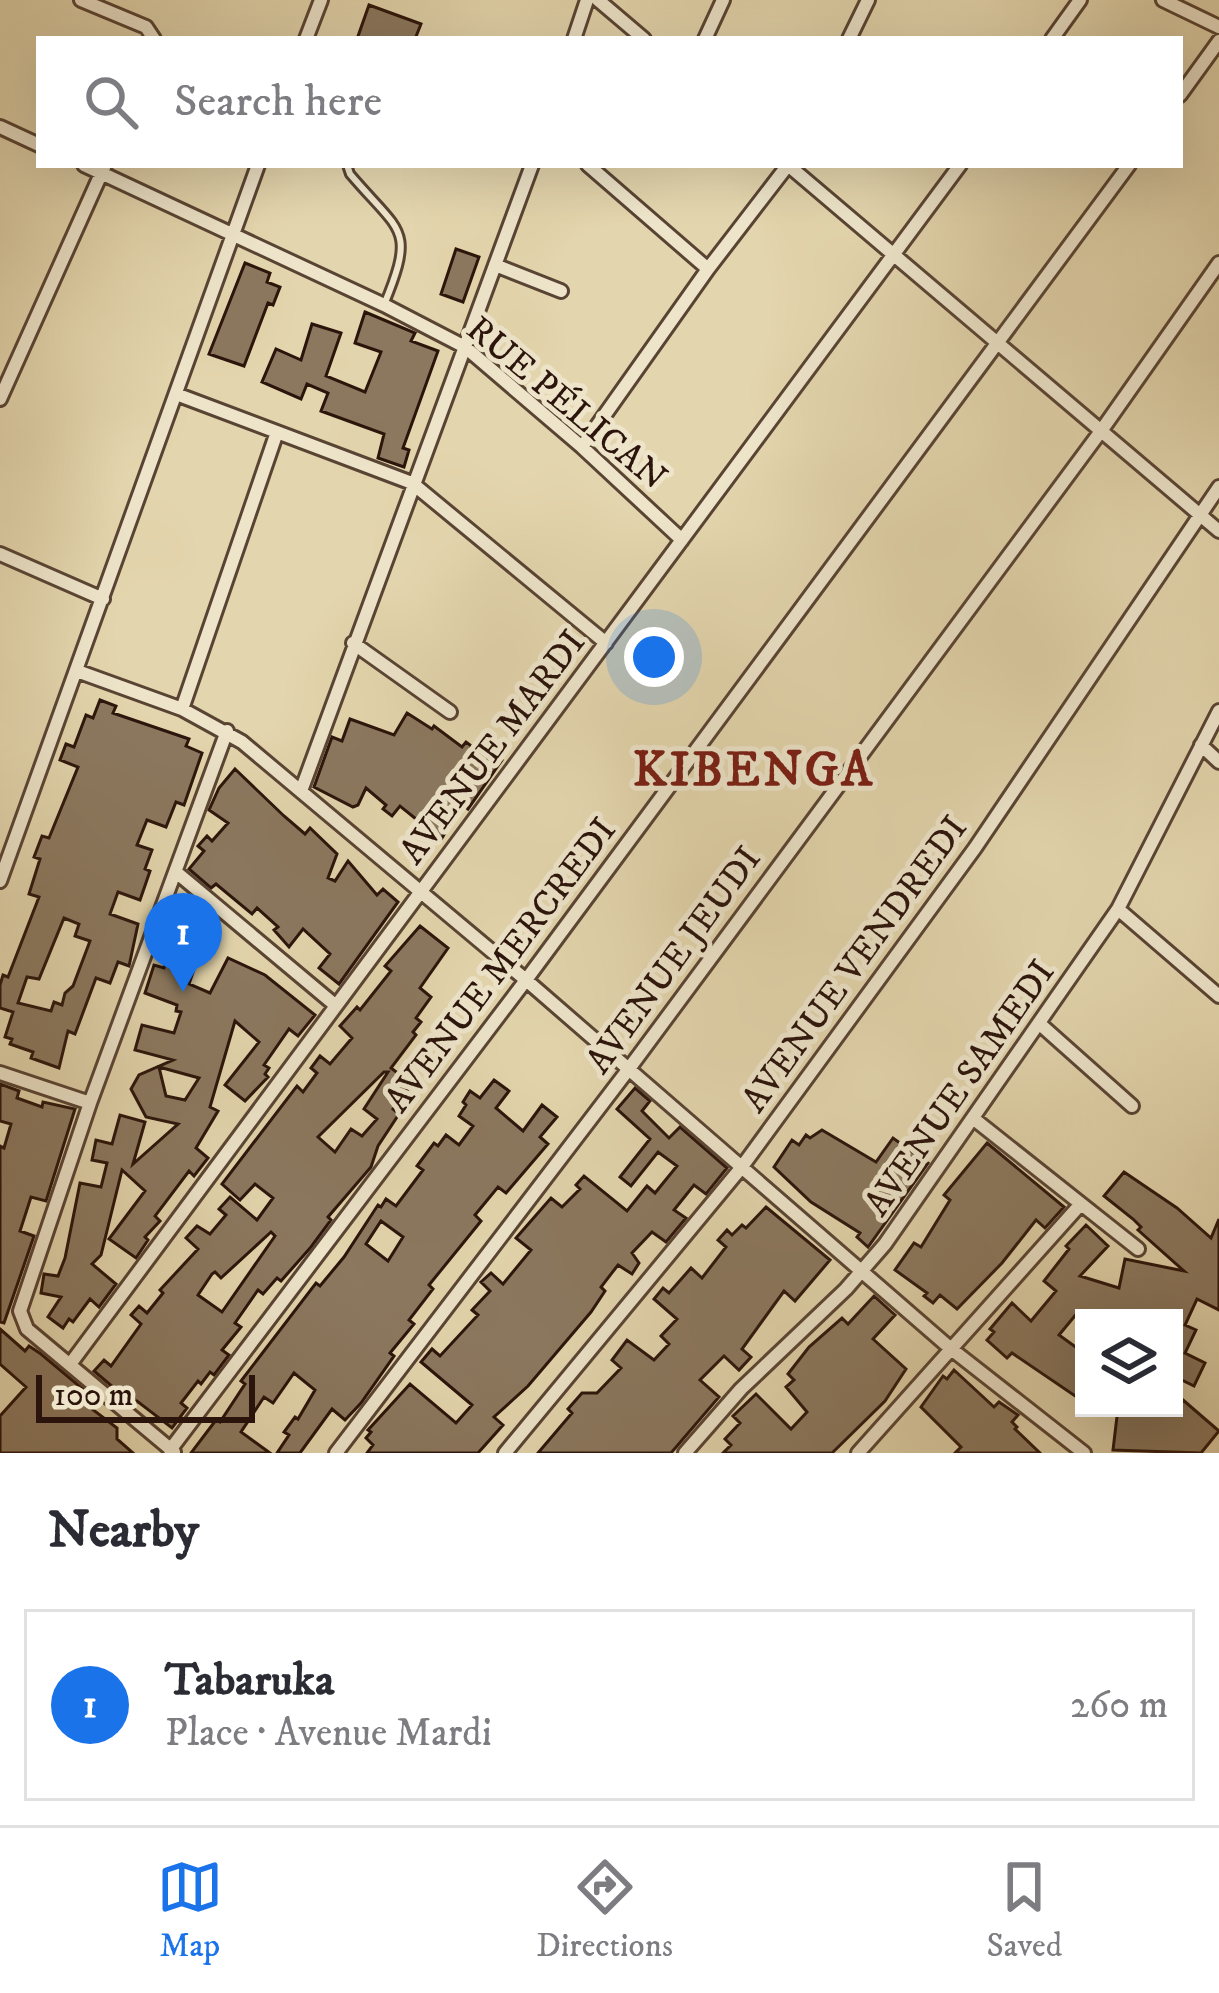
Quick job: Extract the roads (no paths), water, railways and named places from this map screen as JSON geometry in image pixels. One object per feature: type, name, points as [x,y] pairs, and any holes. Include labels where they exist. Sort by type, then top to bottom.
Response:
[{"type":"street","points":[[81,0],[146,27],[152,36]]},
{"type":"street","points":[[307,36],[321,0]]},
{"type":"street","points":[[575,36],[587,0]]},
{"type":"street","points":[[598,0],[640,36]]},
{"type":"street","points":[[706,36],[723,0]]},
{"type":"street","points":[[850,36],[868,0]]},
{"type":"street","points":[[1054,36],[1080,0]]},
{"type":"street","points":[[1163,0],[1219,27]]},
{"type":"street","points":[[1183,91],[1219,41]]},
{"type":"street","points":[[0,128],[36,144]]},
{"type":"street","points":[[0,881],[257,168]]},
{"type":"street","points":[[301,791],[531,168]]},
{"type":"street","points":[[591,168],[708,268]]},
{"type":"street","points":[[582,447],[708,268],[786,168]]},
{"type":"street","points":[[792,168],[1219,531]]},
{"type":"street","name":"AVENUE MARDI","points":[[71,1364],[958,168]]},
{"type":"street","name":"AVENUE MERCREDI","points":[[173,1451],[1127,168]]},
{"type":"street","points":[[0,399],[103,169]]},
{"type":"street","name":"RUE PÉLICAN","points":[[103,169],[231,236],[385,305],[465,347],[682,540]]},
{"type":"street","name":"AVENUE JEUDI","points":[[336,1453],[628,1070],[1101,431],[1219,263]]},
{"type":"street","points":[[495,265],[562,291]]},
{"type":"street","points":[[176,394],[412,483],[606,643]]},
{"type":"street","points":[[182,710],[278,433]]},
{"type":"street","name":"AVENUE VENDREDI","points":[[505,1453],[741,1168],[975,848],[1219,487]]},
{"type":"street","points":[[0,554],[104,599]]},
{"type":"street","points":[[353,644],[450,712]]},
{"type":"street","points":[[77,671],[227,731],[526,980],[950,1348],[1084,1453]]},
{"type":"street","name":"AVENUE SAMEDI","points":[[685,1453],[741,1389],[863,1271],[974,1120],[1118,909],[1219,711]]},
{"type":"street","points":[[173,1451],[26,1329],[20,1310],[90,1103],[227,731]]},
{"type":"street","points":[[1202,745],[1219,762]]},
{"type":"street","points":[[0,833],[15,838]]},
{"type":"street","points":[[176,872],[335,1005]]},
{"type":"street","points":[[1118,909],[1219,996]]},
{"type":"street","points":[[1041,1025],[1132,1106]]},
{"type":"street","points":[[0,1073],[90,1103]]},
{"type":"street","points":[[974,1120],[1138,1249]]},
{"type":"street","points":[[858,1453],[1079,1206]]},
{"type":"lane","points":[[348,168],[403,237],[404,258],[385,305]]},
{"type":"place","name":"Tabaruka","points":[[183,992]]},
{"type":"district","name":"KIBENGA","points":[[754,768]]}]
